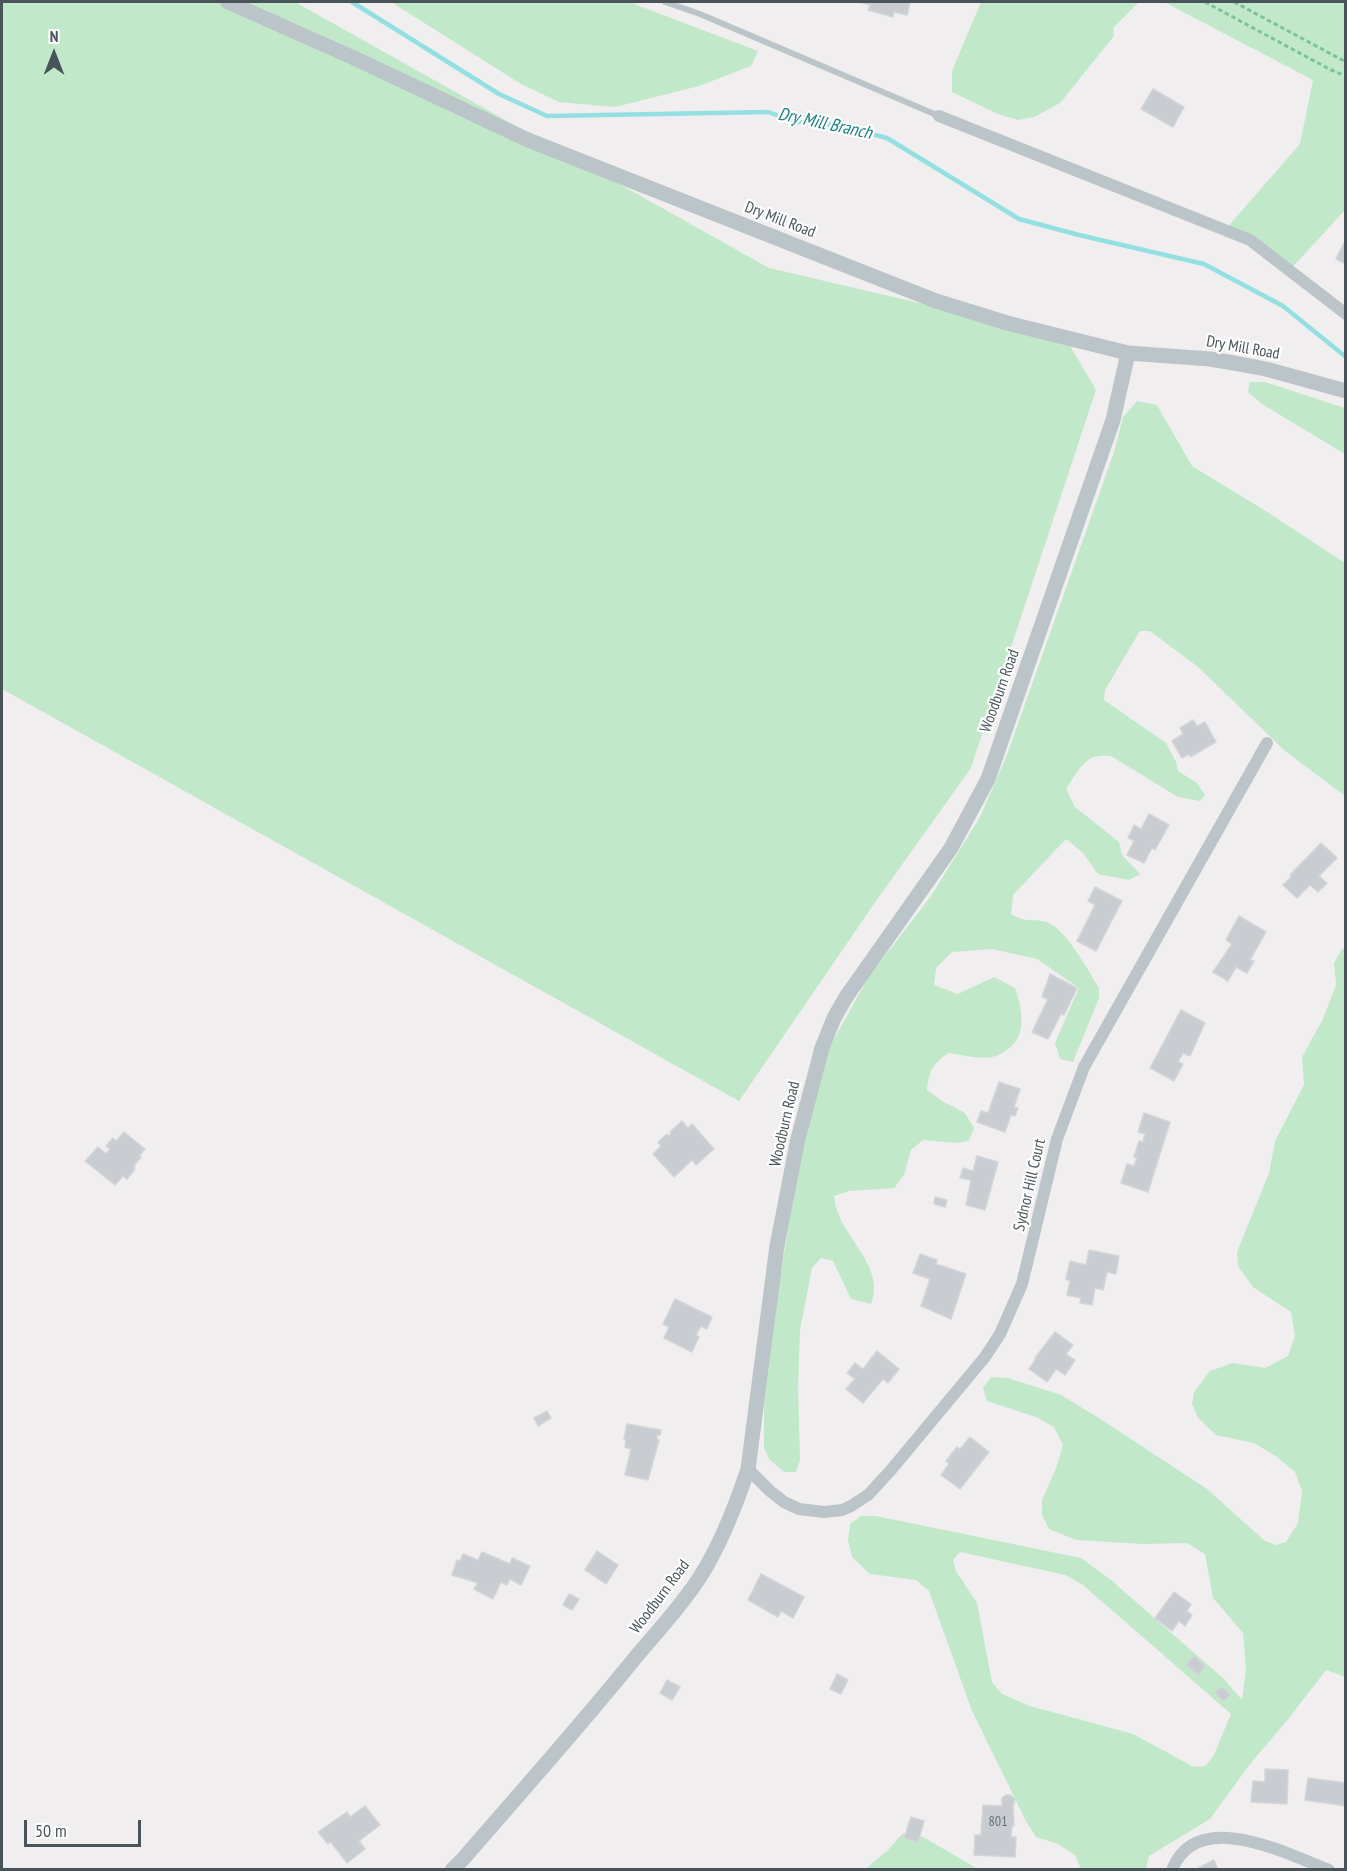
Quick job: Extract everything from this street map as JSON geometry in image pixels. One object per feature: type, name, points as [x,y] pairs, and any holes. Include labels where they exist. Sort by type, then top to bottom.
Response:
[{"type":"street","name":"Dry Mill Road","points":[[228,2],[528,140],[936,301],[1007,323],[1128,353],[1234,363],[1266,369],[1346,391]]},
{"type":"street","points":[[939,116],[1250,240],[1346,314]]},
{"type":"street","name":"Woodburn Road","points":[[452,1869],[603,1698],[700,1577],[724,1532],[748,1468],[777,1245],[797,1143],[822,1048],[834,1018],[846,997],[951,848],[988,778],[1113,420],[1128,353]]},
{"type":"street","name":"Sydnor Hill Court","points":[[748,1468],[770,1491],[784,1502],[799,1509],[824,1512],[842,1510],[851,1506],[868,1495],[891,1470],[985,1357],[1000,1334],[1022,1284],[1057,1139],[1084,1067],[1267,743]]},
{"type":"street","points":[[1172,1869],[1185,1848],[1194,1842],[1219,1837],[1233,1838],[1262,1846],[1329,1869]]},
{"type":"lane","points":[[665,2],[700,14],[939,116]]},
{"type":"path","points":[[1205,2],[1323,66],[1346,76]]},
{"type":"path","points":[[1234,2],[1346,62]]},
{"type":"green space","points":[[2,2],[295,2],[769,268],[1065,337],[1096,390],[971,768],[876,901],[739,1101],[2,689]]},
{"type":"green space","points":[[391,2],[629,2],[758,51],[751,66],[699,86],[615,107],[559,102],[521,84]]},
{"type":"green space","points":[[981,2],[1139,2],[1113,28],[1114,36],[1060,103],[1034,117],[1018,120],[998,114],[952,92],[952,71]]},
{"type":"green space","points":[[1164,2],[1345,2],[1345,210],[1289,271],[1225,230],[1300,144],[1313,80]]},
{"type":"green space","points":[[1250,382],[1265,382],[1345,408],[1345,454],[1262,404],[1248,392]]},
{"type":"green space","points":[[1137,401],[1157,405],[1192,466],[1345,563],[1345,796],[1285,751],[1198,667],[1150,631],[1140,631],[1105,690],[1104,700],[1166,743],[1178,771],[1197,783],[1205,795],[1200,801],[1178,797],[1111,756],[1102,755],[1089,760],[1079,769],[1066,789],[1075,807],[1119,842],[1122,855],[1140,874],[1129,880],[1098,874],[1083,853],[1066,839],[1013,895],[1011,914],[1054,926],[1069,941],[1099,988],[1099,998],[1073,1062],[1060,1059],[1055,1043],[1079,988],[1037,959],[992,949],[952,952],[936,968],[934,985],[958,994],[994,977],[1015,988],[1022,1021],[1019,1036],[1008,1049],[999,1055],[978,1057],[948,1053],[935,1065],[931,1073],[927,1090],[965,1113],[974,1128],[969,1141],[955,1143],[923,1140],[911,1150],[904,1175],[894,1188],[849,1191],[834,1196],[842,1222],[869,1267],[874,1291],[871,1304],[851,1299],[833,1261],[821,1258],[812,1268],[800,1330],[798,1388],[800,1460],[796,1472],[784,1472],[769,1459],[764,1448],[764,1407],[777,1297],[798,1169],[828,1050],[868,978],[931,896],[980,817],[1007,755],[1114,452],[1123,417]]},
{"type":"green space","points":[[1345,948],[1345,1677],[1326,1670],[1250,1764],[1210,1819],[1149,1856],[1146,1869],[1081,1869],[1075,1855],[1058,1844],[1036,1837],[1026,1821],[972,1711],[929,1591],[916,1580],[870,1574],[852,1557],[848,1540],[850,1524],[861,1516],[876,1516],[1081,1558],[1111,1580],[1224,1679],[1242,1700],[1246,1670],[1243,1633],[1213,1598],[1205,1554],[1187,1543],[1143,1544],[1076,1540],[1049,1529],[1042,1515],[1042,1500],[1063,1445],[1054,1427],[1036,1417],[987,1401],[983,1388],[991,1377],[1008,1378],[1061,1395],[1207,1489],[1265,1541],[1276,1545],[1286,1542],[1298,1523],[1302,1491],[1295,1472],[1277,1457],[1254,1443],[1216,1435],[1198,1418],[1192,1404],[1194,1392],[1210,1371],[1233,1363],[1265,1368],[1288,1356],[1295,1336],[1291,1312],[1253,1287],[1238,1266],[1237,1252],[1269,1173],[1275,1141],[1304,1085],[1302,1057],[1323,1019],[1336,985],[1334,963],[1342,949]],"holes":[[[960,1552],[1065,1575],[1083,1585],[1231,1714],[1213,1757],[1205,1766],[1194,1767],[1133,1734],[1030,1706],[1002,1694],[992,1682],[977,1603],[956,1571],[953,1560]]]},
{"type":"green space","points":[[910,1833],[923,1837],[978,1869],[864,1870],[888,1850],[902,1834]]},
{"type":"building","points":[[859,2],[910,3],[907,15],[894,12],[893,17],[868,10],[870,5]]},
{"type":"building","points":[[1153,89],[1184,107],[1173,127],[1141,109]]},
{"type":"building","points":[[1346,239],[1346,264],[1336,259]]},
{"type":"building","points":[[1193,720],[1197,726],[1205,722],[1216,742],[1190,757],[1189,754],[1182,758],[1172,741],[1183,734],[1180,728]]},
{"type":"building","points":[[1149,814],[1169,825],[1155,850],[1152,848],[1144,863],[1127,855],[1134,841],[1128,838],[1134,825],[1141,829]]},
{"type":"building","points":[[1321,843],[1337,858],[1319,876],[1327,883],[1318,892],[1310,885],[1297,898],[1283,885]]},
{"type":"building","points":[[1095,887],[1122,901],[1096,951],[1077,941],[1095,905],[1088,901]]},
{"type":"building","points":[[1239,916],[1266,932],[1250,960],[1254,961],[1247,973],[1236,967],[1228,981],[1213,972],[1232,944],[1226,940]]},
{"type":"building","points":[[1050,974],[1077,988],[1064,1015],[1061,1014],[1048,1039],[1032,1032],[1048,999],[1042,997]]},
{"type":"building","points":[[1181,1010],[1205,1023],[1190,1056],[1183,1053],[1178,1062],[1183,1064],[1174,1081],[1150,1068]]},
{"type":"building","points":[[999,1082],[1020,1089],[1014,1107],[1018,1108],[1015,1116],[1011,1115],[1005,1132],[977,1122],[981,1111],[988,1113]]},
{"type":"building","points":[[1144,1113],[1170,1122],[1148,1192],[1121,1183],[1127,1164],[1134,1166],[1139,1141],[1143,1142],[1145,1134],[1138,1132]]},
{"type":"building","points":[[682,1121],[688,1128],[692,1124],[714,1149],[696,1165],[692,1160],[674,1177],[653,1154],[661,1146],[658,1142],[667,1134],[669,1136],[670,1132]]},
{"type":"building","points":[[124,1132],[145,1149],[133,1167],[135,1168],[133,1172],[127,1179],[123,1176],[115,1185],[85,1161],[98,1147],[106,1154],[110,1149],[106,1146],[113,1138],[116,1141]]},
{"type":"building","points":[[977,1156],[998,1162],[985,1210],[966,1205],[971,1180],[960,1178],[963,1168],[973,1171]]},
{"type":"building","points":[[935,1197],[947,1200],[945,1207],[934,1204]]},
{"type":"building","points":[[1089,1250],[1119,1256],[1116,1274],[1107,1272],[1103,1290],[1095,1288],[1092,1305],[1080,1303],[1081,1298],[1067,1295],[1070,1281],[1066,1279],[1070,1261],[1086,1265]]},
{"type":"building","points":[[920,1254],[937,1260],[936,1264],[966,1274],[951,1319],[921,1306],[930,1279],[913,1273]]},
{"type":"building","points":[[675,1299],[712,1317],[707,1329],[701,1326],[692,1352],[664,1338],[669,1327],[663,1324]]},
{"type":"building","points":[[1055,1332],[1073,1345],[1066,1354],[1075,1360],[1065,1375],[1056,1369],[1047,1382],[1029,1369]]},
{"type":"building","points":[[877,1351],[899,1369],[888,1383],[883,1379],[863,1403],[846,1389],[855,1379],[847,1373],[855,1363],[863,1369]]},
{"type":"building","points":[[547,1411],[551,1418],[538,1426],[534,1418]]},
{"type":"building","points":[[627,1424],[661,1430],[660,1435],[657,1435],[659,1440],[648,1480],[625,1475],[631,1449],[625,1447]]},
{"type":"building","points":[[970,1437],[989,1452],[960,1489],[941,1475],[949,1464],[946,1461],[957,1447],[960,1449]]},
{"type":"building","points":[[597,1551],[618,1565],[606,1584],[585,1570]]},
{"type":"building","points":[[482,1552],[510,1564],[512,1558],[530,1566],[521,1585],[510,1579],[507,1585],[501,1582],[493,1599],[474,1589],[478,1583],[452,1575],[457,1560],[460,1561],[463,1554],[478,1560]]},
{"type":"building","points":[[761,1574],[804,1597],[793,1618],[781,1611],[778,1617],[748,1600]]},
{"type":"building","points":[[1174,1592],[1191,1604],[1187,1611],[1192,1615],[1185,1626],[1179,1621],[1172,1631],[1155,1618]]},
{"type":"building","points":[[569,1594],[579,1599],[572,1610],[563,1605]]},
{"type":"building","points":[[1194,1656],[1205,1666],[1198,1675],[1186,1665]]},
{"type":"building","points":[[837,1674],[848,1680],[841,1694],[830,1689]]},
{"type":"building","points":[[667,1680],[680,1687],[672,1700],[660,1693]]},
{"type":"building","points":[[1222,1687],[1230,1695],[1224,1701],[1215,1693]]},
{"type":"building","points":[[1265,1769],[1288,1770],[1287,1804],[1251,1802],[1253,1781],[1265,1782]]},
{"type":"building","points":[[1308,1778],[1346,1783],[1346,1806],[1305,1800]]},
{"type":"building","points":[[1006,1795],[1015,1799],[1014,1826],[1012,1826],[1011,1837],[1016,1837],[1015,1857],[974,1855],[975,1835],[981,1835],[983,1805],[1002,1806],[1002,1798]]},
{"type":"building","points":[[365,1806],[380,1825],[359,1841],[365,1849],[347,1863],[330,1841],[328,1844],[318,1832],[347,1812],[350,1817]]},
{"type":"building","points":[[911,1817],[924,1821],[918,1842],[904,1838]]},
{"type":"building","points":[[1214,1860],[1218,1870],[1194,1870]]},
{"type":"waterway","name":"Dry Mill Branch","points":[[352,2],[499,94],[547,116],[768,112],[796,122],[837,125],[887,138],[1019,219],[1204,264],[1283,306],[1346,357]]}]
